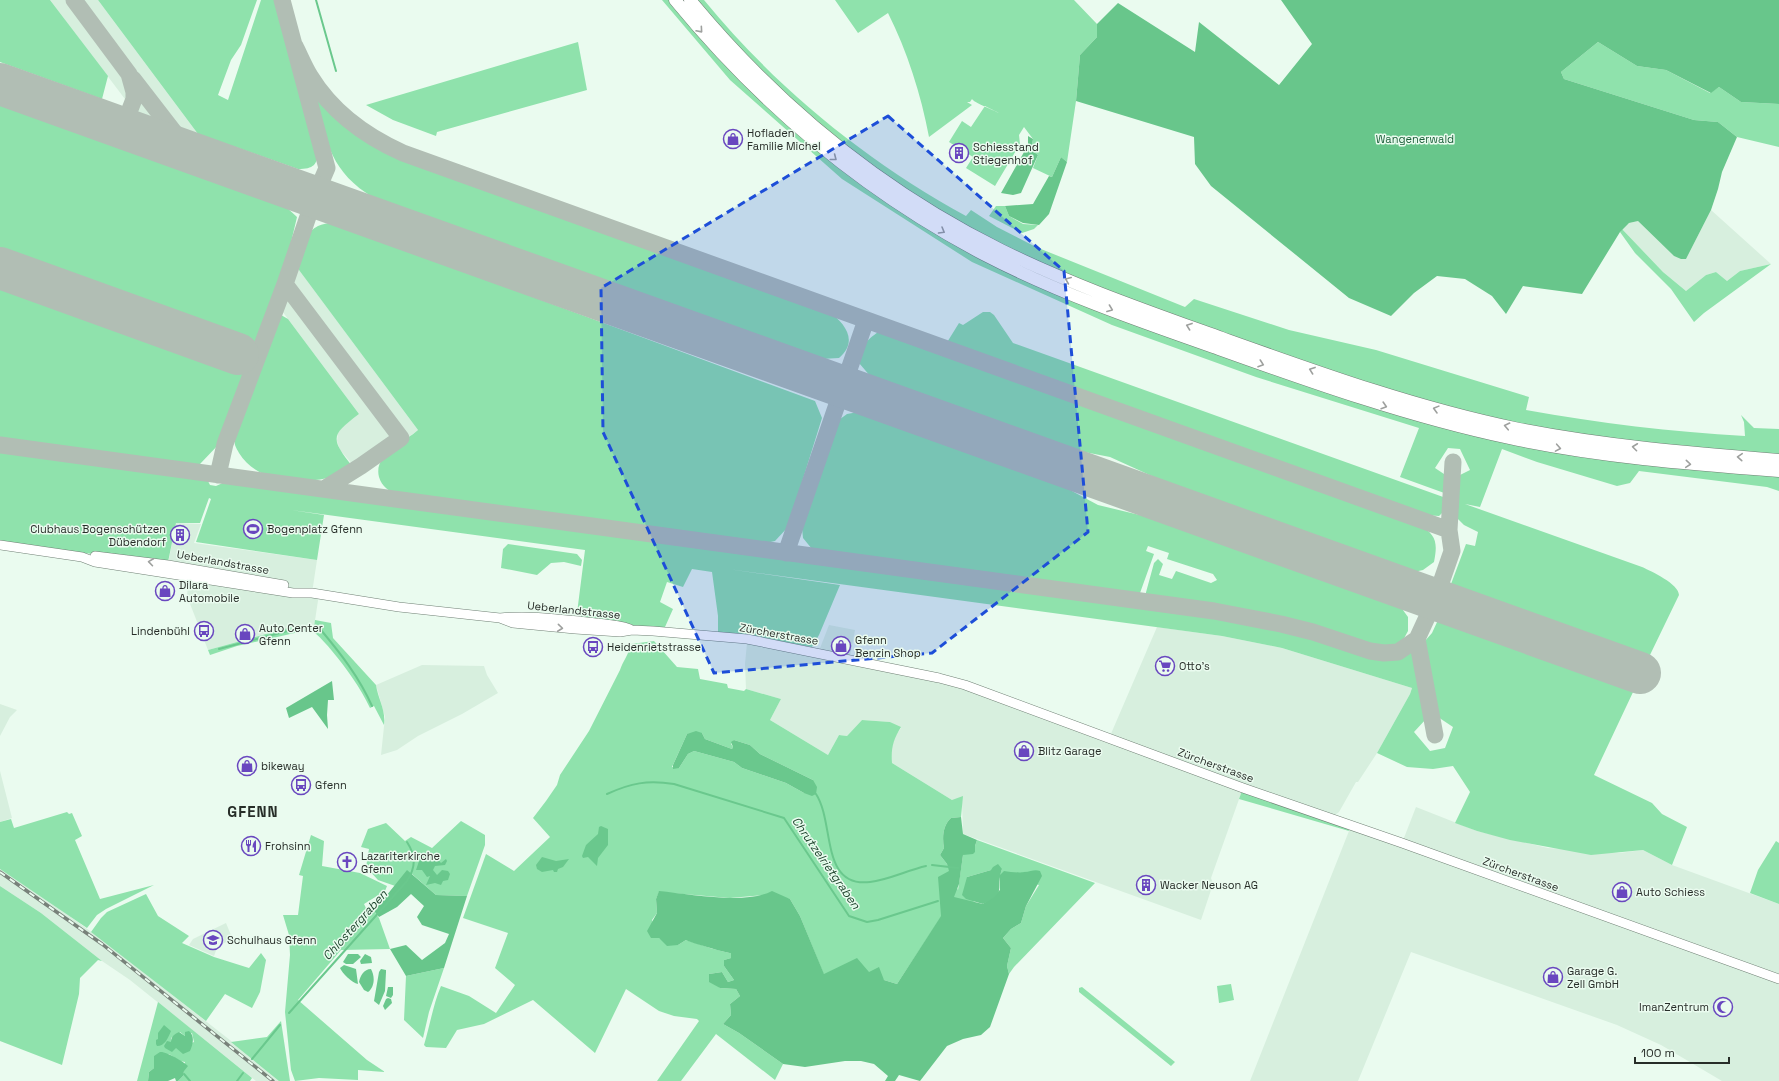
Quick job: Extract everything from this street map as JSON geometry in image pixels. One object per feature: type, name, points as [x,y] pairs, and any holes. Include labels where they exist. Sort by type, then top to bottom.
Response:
[{"type":"highway","points":[[675,0],[712,44],[758,92],[803,133],[844,166],[926,222],[985,255],[1036,279],[1098,305],[1217,348],[1349,394],[1435,420],[1506,438],[1590,453],[1660,462],[1779,471]]},
{"type":"highway","points":[[690,0],[725,40],[771,88],[809,123],[861,164],[912,200],[959,228],[1001,250],[1064,279],[1166,318],[1319,373],[1446,412],[1517,428],[1596,442],[1666,451],[1779,460]]},
{"type":"highway","points":[[1763,470],[1779,475]]},
{"type":"main road","name":"Ueberlandstrasse","points":[[0,545],[82,557],[95,562],[293,592],[312,593],[399,607],[500,618],[513,623],[620,632],[632,630]]},
{"type":"main road","name":"Zürcherstrasse","points":[[632,630],[723,636],[770,643],[916,672],[965,685],[1243,788],[1402,843],[1779,979]]},
{"type":"highlighted area","points":[[888,116],[1064,271],[1088,532],[932,653],[714,673],[603,432],[601,288]]},
{"type":"shaded area","points":[[0,0],[50,0],[108,76],[102,99],[0,62]]},
{"type":"shaded area","points":[[50,0],[98,0],[198,134],[134,111]]},
{"type":"shaded area","points":[[98,0],[257,0],[241,45],[231,60],[218,95],[228,100],[261,0],[277,0],[319,150],[316,163],[308,168],[298,169],[198,134]]},
{"type":"shaded area","points":[[662,0],[704,0],[761,63],[792,93],[858,147],[929,195],[966,216],[971,210],[997,227],[1036,247],[1185,307],[1194,299],[1289,330],[1376,350],[1529,397],[1526,410],[1636,426],[1745,436],[1744,422],[1741,415],[1754,428],[1779,429],[1779,491],[1767,487],[1639,471],[1630,483],[1617,486],[1537,462],[1502,449],[1480,507],[1465,504],[1642,567],[1670,582],[1678,591],[1679,595],[1649,657],[1451,584],[1466,544],[1475,546],[1478,532],[1464,525],[1454,515],[1456,479],[1458,476],[1470,470],[1460,449],[1448,448],[1435,468],[1447,476],[1447,494],[1400,477],[1419,428],[1256,377],[1112,325],[972,262],[842,179],[730,80]]},
{"type":"shaded area","points":[[835,0],[1074,0],[1097,24],[1097,37],[1080,55],[1076,101],[1067,162],[1061,157],[1052,177],[1033,168],[1038,155],[1031,150],[1033,139],[1024,127],[1019,135],[1020,144],[995,186],[966,168],[973,157],[949,142],[962,121],[971,127],[985,106],[972,99],[970,102],[967,102],[972,105],[929,137],[913,73],[888,13],[858,33]]},
{"type":"shaded area","points":[[578,42],[587,90],[437,132],[436,136],[393,120],[366,105]]},
{"type":"shaded area","points":[[1598,42],[1637,66],[1666,70],[1710,93],[1719,87],[1741,102],[1779,104],[1779,147],[1737,137],[1718,122],[1694,120],[1564,79],[1561,72]]},
{"type":"shaded area","points":[[319,95],[344,122],[362,136],[394,154],[828,311],[840,321],[847,333],[849,339],[845,352],[839,358],[821,359],[374,198],[348,178],[333,156],[323,129],[315,98]]},
{"type":"shaded area","points":[[0,105],[285,206],[297,217],[288,255],[220,443],[200,464],[193,465],[0,438]]},
{"type":"shaded area","points":[[996,206],[1005,206],[1009,216],[1023,224],[1038,225],[1034,229],[1022,233],[989,216]]},
{"type":"shaded area","points":[[1711,210],[1771,264],[1740,271],[1727,281],[1716,272],[1706,275],[1686,291],[1663,272],[1622,229],[1629,223],[1638,221],[1674,256],[1686,259]]},
{"type":"shaded area","points":[[333,223],[815,401],[822,418],[788,527],[775,541],[761,544],[398,495],[389,490],[384,486],[379,477],[378,469],[381,462],[391,449],[418,430],[299,270],[301,251],[305,239],[313,229],[320,225]]},
{"type":"shaded area","points":[[1622,229],[1663,272],[1686,291],[1706,275],[1716,272],[1727,281],[1740,271],[1771,264],[1694,322],[1671,289],[1635,253],[1620,232]]},
{"type":"shaded area","points":[[288,255],[418,430],[361,474],[340,450],[337,441],[338,433],[342,427],[359,414],[273,299]]},
{"type":"shaded area","points":[[983,312],[990,312],[994,315],[1013,343],[1446,498],[1446,509],[1439,516],[1425,515],[946,344],[959,323],[963,325]]},
{"type":"shaded area","points":[[281,315],[288,319],[359,414],[343,427],[337,437],[337,443],[340,449],[352,466],[330,477],[305,481],[294,481],[283,480],[263,474],[245,462],[235,445],[235,430],[275,324]]},
{"type":"shaded area","points":[[881,330],[1419,524],[1429,532],[1434,540],[1436,549],[1434,562],[1423,570],[1414,572],[1165,482],[1110,457],[1074,450],[871,377],[859,363],[859,357],[865,344]]},
{"type":"shaded area","points":[[858,412],[1057,483],[1098,505],[1152,518],[1400,606],[1408,617],[1408,631],[1402,642],[1390,647],[1374,647],[1292,621],[1212,605],[1145,596],[1154,563],[1158,559],[1163,564],[1159,575],[1172,579],[1176,571],[1211,583],[1217,580],[1213,574],[1167,559],[1169,553],[1148,546],[1146,551],[1154,554],[1140,593],[1135,596],[825,553],[812,549],[803,538],[801,518],[836,422],[847,414]]},
{"type":"shaded area","points":[[0,451],[207,479],[210,485],[216,486],[225,482],[318,494],[1235,618],[1314,636],[1370,655],[1389,657],[1410,652],[1416,655],[1426,719],[1414,732],[1430,751],[1445,748],[1453,727],[1438,717],[1424,642],[1432,633],[1438,620],[1634,690],[1594,775],[1652,803],[1662,814],[1687,827],[1672,865],[1643,850],[1591,855],[1510,840],[1455,823],[1470,792],[1453,766],[1433,769],[1407,767],[1377,753],[1412,688],[1282,648],[1222,636],[728,569],[840,585],[819,635],[812,647],[718,633],[718,616],[712,572],[692,569],[683,587],[667,582],[660,602],[673,609],[665,627],[653,631],[576,621],[585,550],[291,510],[324,515],[317,560],[196,542],[211,499],[209,498],[200,523],[176,523],[168,562],[47,549],[0,542]]},
{"type":"shaded area","points":[[176,523],[201,524],[194,543],[317,560],[312,593],[319,594],[314,627],[308,625],[279,630],[208,650],[187,596],[189,573],[167,569]]},
{"type":"shaded area","points":[[508,544],[577,554],[582,560],[581,566],[564,562],[551,563],[537,575],[501,568],[503,549]]},
{"type":"shaded area","points":[[315,620],[331,623],[333,638],[376,685],[384,714],[384,725],[374,706],[370,708],[358,685],[343,665],[324,642],[313,632],[299,632],[237,646],[210,655],[208,650],[299,625],[314,627]]},
{"type":"shaded area","points":[[829,625],[855,630],[849,662],[923,677],[977,693],[1107,743],[1157,627],[1222,636],[1282,648],[1412,688],[1377,753],[1358,782],[1356,782],[1339,812],[1331,818],[1243,788],[1211,878],[1213,884],[1201,920],[963,834],[962,803],[952,800],[892,763],[891,749],[894,738],[901,728],[890,722],[862,720],[847,736],[839,735],[828,755],[770,720],[781,699],[746,689],[745,664],[747,643],[817,656]]},
{"type":"shaded area","points":[[654,641],[677,667],[698,669],[700,679],[727,684],[728,688],[744,691],[746,689],[781,699],[770,720],[828,755],[839,735],[847,736],[862,720],[890,722],[901,727],[893,744],[892,763],[952,800],[963,796],[961,817],[951,818],[946,824],[943,836],[944,848],[940,855],[947,864],[958,890],[963,855],[975,846],[977,840],[1095,883],[1009,974],[1007,966],[1011,948],[1003,938],[1011,929],[1021,923],[1026,906],[1039,885],[1000,875],[1002,869],[991,870],[967,877],[975,901],[941,917],[897,984],[884,980],[870,972],[824,975],[800,916],[790,899],[764,895],[730,898],[659,892],[656,899],[657,913],[652,920],[659,938],[678,945],[686,940],[715,950],[731,953],[731,958],[724,960],[724,966],[734,980],[728,982],[722,972],[709,974],[720,988],[736,989],[740,996],[730,1004],[731,1015],[723,1024],[739,1033],[783,1064],[775,1080],[716,1034],[681,1081],[657,1081],[699,1021],[697,1019],[674,1016],[659,1011],[626,989],[595,1053],[533,1000],[484,1024],[457,1030],[446,1048],[426,1047],[424,1045],[441,986],[469,996],[496,1013],[515,985],[495,968],[508,933],[463,918],[486,854],[514,871],[550,837],[533,818],[557,785],[560,775],[589,731],[620,670],[631,644]],"holes":[[[702,733],[705,739],[732,749],[733,747],[731,744],[734,740],[750,745],[760,754],[813,780],[804,793],[786,783],[742,768],[734,762],[694,751],[688,754],[679,768],[672,767],[687,734]]]},
{"type":"shaded area","points":[[422,665],[484,666],[487,675],[498,693],[462,714],[418,736],[397,750],[381,755],[385,717],[376,685]]},
{"type":"shaded area","points":[[0,704],[17,710],[10,717],[0,736]]},
{"type":"shaded area","points":[[696,731],[702,733],[705,739],[732,749],[733,747],[731,742],[734,740],[750,745],[760,754],[813,780],[817,787],[816,794],[812,796],[786,783],[742,768],[734,762],[694,751],[688,754],[679,768],[673,769],[673,765],[687,734]]},
{"type":"shaded area","points":[[0,771],[12,818],[0,822]]},
{"type":"shaded area","points":[[1243,788],[1347,824],[1349,831],[1239,799]]},
{"type":"shaded area","points":[[1416,807],[1477,831],[1548,848],[1619,853],[1643,850],[1672,865],[1779,904],[1779,1081],[1722,1081],[1661,1045],[1617,1025],[1411,952],[1358,1081],[1250,1081],[1349,831],[1347,824],[1402,843]]},
{"type":"shaded area","points":[[67,812],[69,814],[72,813],[82,836],[75,840],[100,899],[154,885],[106,909],[97,915],[87,928],[0,869],[0,822],[11,819],[14,828]]},
{"type":"shaded area","points":[[461,821],[485,835],[485,845],[467,896],[436,895],[412,874],[401,888],[378,880],[366,867],[369,849],[361,847],[368,829],[386,823],[405,841],[411,837],[432,848]]},
{"type":"shaded area","points":[[601,826],[608,829],[608,845],[598,858],[597,866],[588,857],[583,858],[582,856],[586,845],[598,834],[599,827]]},
{"type":"shaded area","points":[[311,835],[324,841],[322,866],[360,873],[387,886],[385,891],[364,904],[367,910],[374,911],[379,918],[390,949],[341,950],[298,1000],[367,1060],[385,1072],[358,1070],[358,1080],[319,1078],[295,1081],[291,1070],[285,1012],[290,955],[289,935],[283,915],[298,915],[303,876],[299,875]]},
{"type":"shaded area","points":[[1776,841],[1779,843],[1779,904],[1750,893],[1758,870]]},
{"type":"shaded area","points":[[417,852],[434,855],[441,863],[446,859],[447,861],[445,865],[435,866],[433,870],[437,875],[442,870],[448,871],[450,874],[448,880],[443,881],[441,885],[435,883],[426,885],[430,876],[427,877],[422,870],[416,870],[419,861],[415,857]]},
{"type":"shaded area","points":[[542,857],[556,861],[569,859],[563,867],[558,869],[557,872],[554,872],[553,870],[542,872],[537,869],[536,865]]},
{"type":"shaded area","points":[[998,864],[1002,869],[999,890],[996,896],[983,904],[966,899],[962,895],[967,877],[991,870]]},
{"type":"shaded area","points":[[0,869],[45,898],[105,942],[282,1081],[256,1081],[130,980],[102,961],[41,913],[0,886]]},
{"type":"shaded area","points":[[0,886],[41,913],[102,961],[98,960],[80,978],[79,994],[62,1065],[0,1041]]},
{"type":"shaded area","points":[[146,894],[158,916],[189,936],[182,943],[214,957],[249,968],[261,953],[266,960],[260,992],[252,1008],[225,994],[206,1021],[91,932],[107,912]]},
{"type":"shaded area","name":"Schulhaus Gfenn","points":[[226,923],[233,940],[218,945],[214,956],[189,945],[193,939]]},
{"type":"shaded area","points":[[348,954],[358,954],[361,957],[353,964],[346,964],[343,962]]},
{"type":"shaded area","points":[[365,954],[371,957],[372,963],[361,964],[360,961]]},
{"type":"shaded area","points":[[344,965],[356,969],[358,984],[350,980],[340,968]]},
{"type":"shaded area","points":[[444,968],[429,1012],[423,1038],[404,1020],[406,976]]},
{"type":"shaded area","points":[[371,969],[374,981],[368,992],[364,990],[359,982],[363,973],[366,970]]},
{"type":"shaded area","points":[[381,969],[386,970],[385,991],[379,1005],[374,1001],[379,972]]},
{"type":"shaded area","points":[[1231,984],[1234,1000],[1219,1003],[1217,986]]},
{"type":"shaded area","points":[[388,987],[393,987],[393,995],[391,998],[386,996]]},
{"type":"shaded area","points":[[1082,987],[1175,1062],[1171,1066],[1079,992],[1079,988]]},
{"type":"shaded area","points":[[388,998],[391,999],[392,1003],[385,1010],[383,1006]]},
{"type":"shaded area","points":[[158,1002],[252,1078],[250,1081],[178,1081],[183,1076],[185,1062],[180,1061],[169,1054],[154,1056],[154,1068],[149,1072],[148,1081],[137,1081]],"holes":[[[180,1032],[185,1036],[192,1033],[194,1042],[178,1049],[171,1042],[171,1038]]]},
{"type":"shaded area","points":[[281,1021],[290,1081],[279,1081],[231,1042],[267,1037]]},
{"type":"shaded area","points":[[164,1025],[171,1031],[164,1043],[157,1046],[156,1040],[158,1039],[158,1033]]},
{"type":"shaded area","points":[[189,1031],[193,1040],[190,1051],[183,1054],[176,1048],[172,1052],[165,1048],[164,1046],[167,1041],[171,1042],[172,1037],[175,1034],[179,1032],[185,1036],[185,1032]]},
{"type":"shaded area","points":[[160,1052],[170,1055],[188,1066],[184,1071],[183,1076],[178,1081],[176,1081],[175,1078],[168,1081],[148,1081],[149,1072],[154,1068],[154,1056]]},
{"type":"green space","name":"Wangenerwald","points":[[1281,0],[1779,0],[1779,104],[1741,102],[1719,87],[1711,93],[1666,70],[1637,66],[1598,42],[1561,72],[1564,79],[1694,120],[1718,122],[1737,137],[1722,172],[1711,210],[1686,259],[1681,259],[1674,256],[1638,221],[1629,223],[1620,232],[1582,294],[1523,286],[1506,314],[1492,296],[1465,279],[1437,276],[1414,293],[1391,316],[1349,298],[1211,186],[1195,164],[1194,137],[1076,101],[1080,55],[1097,37],[1097,24],[1118,3],[1195,52],[1199,22],[1279,85],[1312,44]]},
{"type":"green space","points":[[1028,136],[1033,139],[1031,150],[1038,155],[1021,193],[1013,195],[1001,193],[1028,145]]},
{"type":"green space","points":[[1061,157],[1067,162],[1049,214],[1039,225],[1023,223],[1009,216],[1005,206],[1033,204],[1049,176],[1052,177]]},
{"type":"green space","points":[[332,681],[334,700],[328,700],[328,729],[312,707],[289,718],[286,708]]},
{"type":"green space","points":[[961,817],[963,834],[977,840],[975,852],[973,854],[963,855],[959,884],[954,897],[983,904],[1000,890],[1000,875],[1004,871],[1026,872],[1038,870],[1042,876],[1026,906],[1021,923],[1011,929],[1003,938],[1011,948],[1007,966],[1009,974],[990,1027],[981,1035],[963,1039],[947,1046],[920,1081],[899,1075],[895,1081],[885,1081],[888,1076],[874,1064],[861,1061],[845,1061],[805,1067],[783,1064],[739,1033],[723,1024],[731,1015],[730,1004],[740,996],[736,989],[720,988],[709,982],[709,974],[722,972],[728,982],[734,980],[724,966],[724,960],[731,958],[731,953],[686,940],[678,945],[667,946],[659,938],[651,938],[647,931],[657,913],[656,899],[659,891],[733,898],[761,895],[772,891],[790,899],[800,916],[824,974],[857,958],[869,972],[879,967],[884,980],[897,984],[941,916],[938,877],[949,871],[947,864],[940,855],[944,848],[944,832],[946,824],[951,818]]},
{"type":"green space","points":[[407,870],[436,895],[467,896],[444,968],[406,976],[390,949],[406,945],[422,960],[445,943],[449,934],[422,925],[417,917],[424,906],[411,894],[397,907],[379,917],[374,911]]},
{"type":"waterway","points":[[316,0],[336,71]]},
{"type":"waterway","points":[[219,649],[299,628],[307,627],[321,630],[349,666],[372,706]]},
{"type":"waterway","name":"Chrutzelrietgraben","points":[[607,794],[639,783],[656,782],[674,784],[784,818],[849,916],[867,922],[878,920],[938,901]]},
{"type":"waterway","points":[[816,794],[822,806],[831,851],[836,864],[843,875],[854,881],[870,882],[926,866]]},
{"type":"waterway","name":"Chlostergraben","points":[[289,1013],[407,881],[412,871],[414,862],[412,852],[407,842]]},
{"type":"waterway","points":[[932,865],[958,868]]},
{"type":"waterway","name":"Chlostergraben","points":[[252,1059],[280,1025]]},
{"type":"waterway","name":"Chlostergraben","points":[[237,1081],[243,1073]]},
{"type":"waterway","name":"Chlostergraben","points":[[184,1074],[190,1081]]},
{"type":"taxiway","points":[[74,0],[129,74],[134,92],[134,99],[129,112],[117,120],[110,121],[82,112]]},
{"type":"taxiway","points":[[218,475],[225,444],[285,284],[315,196],[327,168],[282,0]]},
{"type":"taxiway","points":[[0,445],[1214,611],[1281,624],[1313,632],[1370,651],[1384,653],[1398,652],[1417,639],[1435,600],[1452,551],[1449,530],[403,153],[363,131],[339,112],[328,101],[310,76],[295,46]]},
{"type":"taxiway","points":[[133,79],[184,145],[197,153],[243,170]]},
{"type":"taxiway","points":[[285,284],[401,438],[361,466],[324,489]]},
{"type":"taxiway","points":[[786,553],[866,320]]},
{"type":"taxiway","points":[[238,354],[256,360]]},
{"type":"taxiway","points":[[1449,530],[1453,462]]},
{"type":"taxiway","points":[[1417,639],[1435,735]]},
{"type":"runway","points":[[0,84],[1640,673]]},
{"type":"runway","points":[[0,268],[238,354]]},
{"type":"railway","points":[[0,872],[102,944],[273,1081]]},
{"type":"place","name":"Hofladen Familie Michel","points":[[733,139]]},
{"type":"place","name":"Schiesstand Stiegenhof","points":[[959,153]]},
{"type":"place","name":"Bogenplatz Gfenn","points":[[253,529]]},
{"type":"place","name":"Clubhaus Bogenschützen Dübendorf","points":[[180,535]]},
{"type":"place","name":"Dilara Automobile","points":[[165,591]]},
{"type":"place","name":"Lindenbühl","points":[[204,631]]},
{"type":"place","name":"Auto Center Gfenn","points":[[245,634]]},
{"type":"place","name":"Gfenn Benzin Shop","points":[[841,646]]},
{"type":"place","name":"Heidenrietstrasse","points":[[593,647]]},
{"type":"place","name":"Otto's","points":[[1165,666]]},
{"type":"place","name":"Blitz Garage","points":[[1024,751]]},
{"type":"place","name":"bikeway","points":[[247,766]]},
{"type":"place","name":"Gfenn","points":[[301,785]]},
{"type":"place","name":"Frohsinn","points":[[251,846]]},
{"type":"place","name":"Lazariterkirche Gfenn","points":[[347,862]]},
{"type":"place","name":"Wacker Neuson AG","points":[[1146,885]]},
{"type":"place","name":"Auto Schiess","points":[[1622,892]]},
{"type":"place","name":"Schulhaus Gfenn","points":[[213,940]]},
{"type":"place","name":"Garage G. Zell GmbH","points":[[1553,977]]},
{"type":"place","name":"ImanZentrum","points":[[1723,1007]]},
{"type":"district","name":"GFENN","points":[[253,811]]}]
